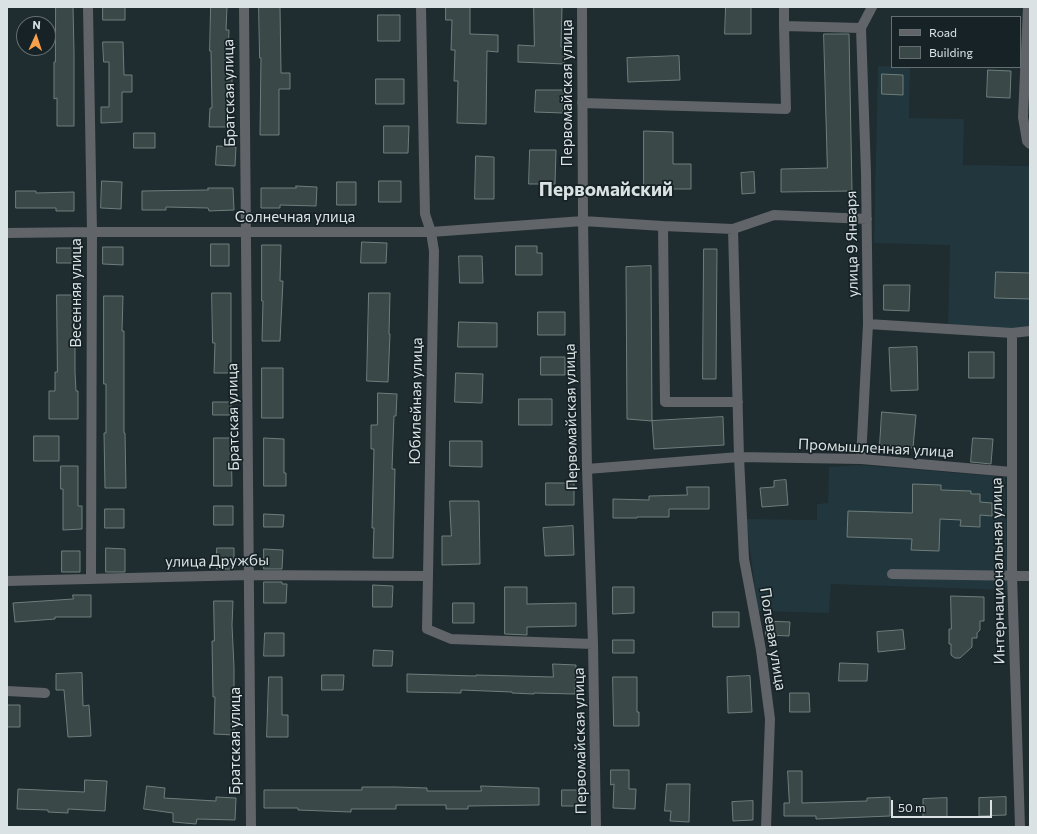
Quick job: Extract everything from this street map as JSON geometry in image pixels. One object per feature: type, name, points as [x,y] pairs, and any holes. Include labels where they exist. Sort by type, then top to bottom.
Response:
[{"type":"street","name":"Весенняя улица","points":[[88,7],[92,232],[91,579]]},
{"type":"street","name":"Братская улица","points":[[244,7],[251,827]]},
{"type":"street","name":"Юбилейная улица","points":[[421,7],[425,214],[431,232],[434,251],[427,629],[451,639],[594,644]]},
{"type":"street","name":"Первомайская улица","points":[[582,7],[586,469],[594,644],[596,827]]},
{"type":"street","points":[[582,103],[786,109],[784,7]]},
{"type":"street","name":"улица 9 Января","points":[[861,459],[868,324],[867,219],[861,28],[872,7]]},
{"type":"street","points":[[1028,7],[1023,117],[1030,144]]},
{"type":"street","points":[[784,26],[861,28]]},
{"type":"street","name":"Солнечная улица","points":[[7,233],[431,232],[583,221],[663,226],[733,228],[774,215],[867,219]]},
{"type":"street","points":[[663,226],[665,402],[738,402]]},
{"type":"street","points":[[733,228],[739,457]]},
{"type":"street","points":[[868,324],[1012,333],[1030,331]]},
{"type":"street","name":"Интернациональная улица","points":[[1012,333],[1012,576],[1020,827]]},
{"type":"street","name":"Промышленная улица","points":[[586,469],[739,457],[861,459],[1012,472]]},
{"type":"street","name":"Полевая улица","points":[[739,457],[744,559],[761,650],[770,719],[766,827]]},
{"type":"street","points":[[892,574],[1030,576]]},
{"type":"street","name":"улица Дружбы","points":[[7,581],[249,575],[428,576]]},
{"type":"street","points":[[7,691],[45,693]]},
{"type":"shaded area","points":[[878,66],[910,68],[909,118],[964,119],[963,165],[1030,166],[1030,327],[1007,329],[948,325],[950,245],[874,243]]},
{"type":"shaded area","points":[[860,465],[1005,477],[1007,590],[831,584],[829,613],[758,611],[746,519],[817,520],[817,504],[828,503],[829,467]]},
{"type":"building","points":[[56,7],[73,7],[74,126],[57,126],[57,98],[54,99]]},
{"type":"building","points":[[103,7],[125,7],[125,20],[103,20]]},
{"type":"building","points":[[211,7],[227,7],[226,30],[229,30],[228,58],[232,58],[232,92],[228,92],[227,127],[209,127],[210,108],[212,108],[210,51]]},
{"type":"building","points":[[259,7],[280,7],[281,73],[290,73],[290,89],[279,89],[279,135],[260,135],[261,58]]},
{"type":"building","points":[[446,7],[470,7],[470,34],[498,35],[498,52],[487,51],[486,124],[457,123],[458,81],[454,81],[455,50],[451,50],[452,20],[446,20]]},
{"type":"building","points":[[534,7],[562,7],[561,47],[565,47],[564,64],[518,62],[518,45],[534,46]]},
{"type":"building","points":[[726,7],[751,7],[751,34],[725,34]]},
{"type":"building","points":[[378,15],[400,15],[400,41],[378,41]]},
{"type":"building","points":[[824,34],[849,34],[852,191],[781,192],[781,169],[827,168]]},
{"type":"building","points":[[103,42],[123,42],[124,75],[132,75],[132,92],[122,92],[122,122],[101,123],[101,107],[109,107],[109,62],[104,62]]},
{"type":"building","points":[[679,56],[680,80],[628,82],[627,58]]},
{"type":"building","points":[[988,70],[1011,71],[1010,98],[987,97]]},
{"type":"building","points":[[882,74],[903,75],[903,95],[882,94]]},
{"type":"building","points":[[376,79],[404,79],[404,104],[376,104]]},
{"type":"building","points":[[536,90],[564,90],[563,113],[535,112]]},
{"type":"building","points":[[384,126],[409,126],[408,153],[384,153]]},
{"type":"building","points":[[644,131],[673,132],[673,164],[691,164],[691,189],[644,189]]},
{"type":"building","points":[[134,133],[155,133],[155,148],[134,148]]},
{"type":"building","points":[[217,146],[236,147],[235,166],[216,165]]},
{"type":"building","points":[[530,150],[556,150],[555,184],[529,184]]},
{"type":"building","points":[[476,156],[494,157],[494,199],[475,199]]},
{"type":"building","points":[[754,172],[755,193],[742,194],[741,173]]},
{"type":"building","points":[[102,181],[122,182],[121,209],[101,208]]},
{"type":"building","points":[[379,181],[401,181],[401,202],[379,202]]},
{"type":"building","points":[[337,182],[356,182],[356,205],[337,205]]},
{"type":"building","points":[[296,186],[317,187],[316,206],[280,205],[280,208],[261,208],[261,188],[296,188]]},
{"type":"building","points":[[208,188],[233,188],[234,210],[209,211],[208,208],[166,207],[166,210],[142,210],[142,191],[208,190]]},
{"type":"building","points":[[16,191],[36,191],[36,193],[74,192],[74,211],[56,211],[56,208],[16,208]]},
{"type":"building","points":[[362,242],[387,243],[386,263],[361,263]]},
{"type":"building","points":[[211,244],[229,244],[229,266],[211,266]]},
{"type":"building","points":[[262,245],[281,245],[280,281],[283,281],[280,341],[262,341]]},
{"type":"building","points":[[516,246],[537,246],[537,253],[542,253],[542,275],[516,275]]},
{"type":"building","points":[[103,247],[123,247],[123,265],[103,264]]},
{"type":"building","points":[[57,248],[75,248],[75,263],[57,263]]},
{"type":"building","points":[[704,249],[717,249],[716,379],[703,379]]},
{"type":"building","points":[[459,256],[482,256],[483,283],[460,283]]},
{"type":"building","points":[[651,266],[652,421],[627,419],[626,267]]},
{"type":"building","points":[[996,272],[1030,273],[1030,299],[995,298]]},
{"type":"building","points":[[884,285],[910,285],[909,311],[884,310]]},
{"type":"building","points":[[212,293],[231,293],[231,373],[214,373],[215,343],[213,343]]},
{"type":"building","points":[[369,293],[390,293],[388,382],[367,381]]},
{"type":"building","points":[[57,295],[76,295],[75,372],[76,391],[78,391],[78,419],[49,419],[49,391],[55,391],[55,372],[57,372]]},
{"type":"building","points":[[104,296],[123,296],[122,331],[124,331],[124,433],[126,488],[105,488],[104,433],[106,433],[106,384],[104,384]]},
{"type":"building","points":[[538,312],[565,312],[565,335],[538,335]]},
{"type":"building","points":[[459,322],[497,323],[497,347],[458,347]]},
{"type":"building","points":[[917,347],[918,390],[891,391],[889,348]]},
{"type":"building","points":[[969,352],[994,352],[994,378],[969,378]]},
{"type":"building","points":[[541,357],[565,357],[565,375],[541,375]]},
{"type":"building","points":[[262,368],[283,368],[283,418],[262,418]]},
{"type":"building","points":[[456,373],[483,374],[482,403],[455,402]]},
{"type":"building","points":[[378,393],[397,394],[396,416],[394,416],[392,469],[395,469],[393,558],[373,558],[374,528],[372,528],[374,449],[371,449],[371,425],[377,425]]},
{"type":"building","points":[[519,399],[552,399],[552,425],[519,425]]},
{"type":"building","points":[[213,402],[231,402],[231,415],[213,415]]},
{"type":"building","points":[[882,412],[916,415],[913,448],[880,445]]},
{"type":"building","points":[[723,417],[724,445],[654,449],[652,421]]},
{"type":"building","points":[[34,436],[59,436],[59,461],[34,461]]},
{"type":"building","points":[[214,438],[231,438],[232,486],[214,486]]},
{"type":"building","points":[[264,438],[284,439],[284,473],[286,473],[286,486],[264,486]]},
{"type":"building","points":[[973,438],[993,439],[991,464],[971,462]]},
{"type":"building","points":[[450,441],[482,441],[482,467],[450,466]]},
{"type":"building","points":[[61,466],[78,466],[78,506],[82,506],[82,529],[63,530],[63,489],[61,489]]},
{"type":"building","points":[[786,480],[788,505],[762,507],[760,488],[774,487],[774,481]]},
{"type":"building","points":[[546,483],[574,483],[574,505],[546,505]]},
{"type":"building","points":[[913,484],[941,485],[941,490],[971,491],[971,494],[980,494],[980,502],[992,503],[992,516],[980,515],[980,527],[960,526],[961,520],[940,519],[939,551],[911,550],[912,539],[847,537],[848,511],[912,513]]},
{"type":"building","points":[[687,487],[709,487],[709,509],[669,509],[669,517],[613,518],[613,499],[649,500],[649,496],[687,495]]},
{"type":"building","points":[[450,501],[479,501],[480,564],[442,565],[442,536],[451,536]]},
{"type":"building","points":[[214,506],[233,506],[233,525],[214,525]]},
{"type":"building","points":[[105,509],[124,509],[124,528],[105,528]]},
{"type":"building","points":[[264,514],[284,515],[283,527],[264,527]]},
{"type":"building","points":[[573,526],[574,555],[545,556],[543,528]]},
{"type":"building","points":[[106,548],[125,549],[125,572],[106,572]]},
{"type":"building","points":[[217,548],[234,548],[234,569],[217,569]]},
{"type":"building","points":[[264,549],[283,550],[282,569],[264,569]]},
{"type":"building","points":[[62,551],[80,551],[80,572],[62,572]]},
{"type":"building","points":[[264,582],[282,582],[282,584],[287,584],[286,603],[264,603]]},
{"type":"building","points":[[373,585],[393,586],[392,607],[373,607]]},
{"type":"building","points":[[505,587],[527,587],[527,604],[576,603],[576,626],[527,627],[527,635],[505,634]]},
{"type":"building","points":[[613,587],[634,587],[634,613],[613,614]]},
{"type":"building","points":[[73,595],[91,595],[91,617],[55,617],[55,619],[15,622],[13,603],[73,599]]},
{"type":"building","points":[[951,596],[984,597],[984,621],[980,621],[980,630],[977,633],[977,638],[972,638],[972,647],[960,658],[955,658],[951,655],[951,644],[949,644],[949,629],[951,629]]},
{"type":"building","points":[[214,601],[233,601],[234,735],[214,734],[215,697],[213,697],[212,641],[214,641]]},
{"type":"building","points":[[453,603],[474,603],[474,623],[453,623]]},
{"type":"building","points":[[713,612],[739,612],[739,627],[713,627]]},
{"type":"building","points":[[766,621],[790,622],[789,636],[766,635]]},
{"type":"building","points":[[903,630],[905,649],[878,652],[877,632]]},
{"type":"building","points":[[265,633],[284,633],[284,656],[264,656]]},
{"type":"building","points":[[613,640],[634,640],[634,653],[613,653]]},
{"type":"building","points":[[374,650],[393,651],[392,666],[373,666]]},
{"type":"building","points":[[840,663],[868,664],[867,681],[839,681]]},
{"type":"building","points":[[553,664],[576,665],[575,694],[534,694],[461,690],[461,693],[407,692],[407,674],[553,677]]},
{"type":"building","points":[[82,673],[83,706],[89,705],[91,736],[68,737],[64,690],[56,690],[56,674]]},
{"type":"building","points":[[322,675],[344,675],[343,690],[322,690]]},
{"type":"building","points":[[750,676],[752,712],[728,713],[727,677]]},
{"type":"building","points":[[269,677],[282,677],[282,715],[288,715],[288,737],[267,737]]},
{"type":"building","points":[[613,677],[637,677],[637,712],[639,712],[639,726],[614,726]]},
{"type":"building","points":[[790,693],[809,693],[810,712],[790,712]]},
{"type":"building","points":[[7,705],[20,705],[20,727],[7,727]]},
{"type":"building","points":[[611,770],[629,770],[629,789],[636,789],[635,809],[613,808],[614,784],[611,785]]},
{"type":"building","points":[[788,771],[802,771],[802,803],[867,801],[867,798],[890,797],[890,816],[816,819],[816,816],[784,816],[784,803],[789,803]]},
{"type":"building","points":[[85,780],[107,781],[105,811],[68,809],[68,813],[48,812],[48,810],[17,809],[18,789],[84,792]]},
{"type":"building","points":[[667,784],[690,784],[689,822],[670,821],[671,811],[665,811]]},
{"type":"building","points":[[147,786],[165,788],[164,798],[216,801],[216,797],[236,798],[235,820],[197,819],[196,824],[173,822],[173,813],[144,809]]},
{"type":"building","points":[[481,786],[539,788],[539,805],[468,806],[468,809],[446,809],[446,805],[396,805],[396,809],[351,809],[351,812],[298,810],[298,808],[264,808],[264,790],[362,790],[362,787],[396,787],[427,788],[427,791],[481,791]]},
{"type":"building","points":[[562,790],[581,790],[581,806],[562,806]]},
{"type":"building","points":[[1006,797],[1006,815],[979,816],[979,798]]},
{"type":"building","points":[[947,798],[947,817],[923,817],[923,799]]},
{"type":"building","points":[[753,801],[753,820],[733,821],[732,802]]},
{"type":"district","name":"Первомайский","points":[[606,190]]}]
